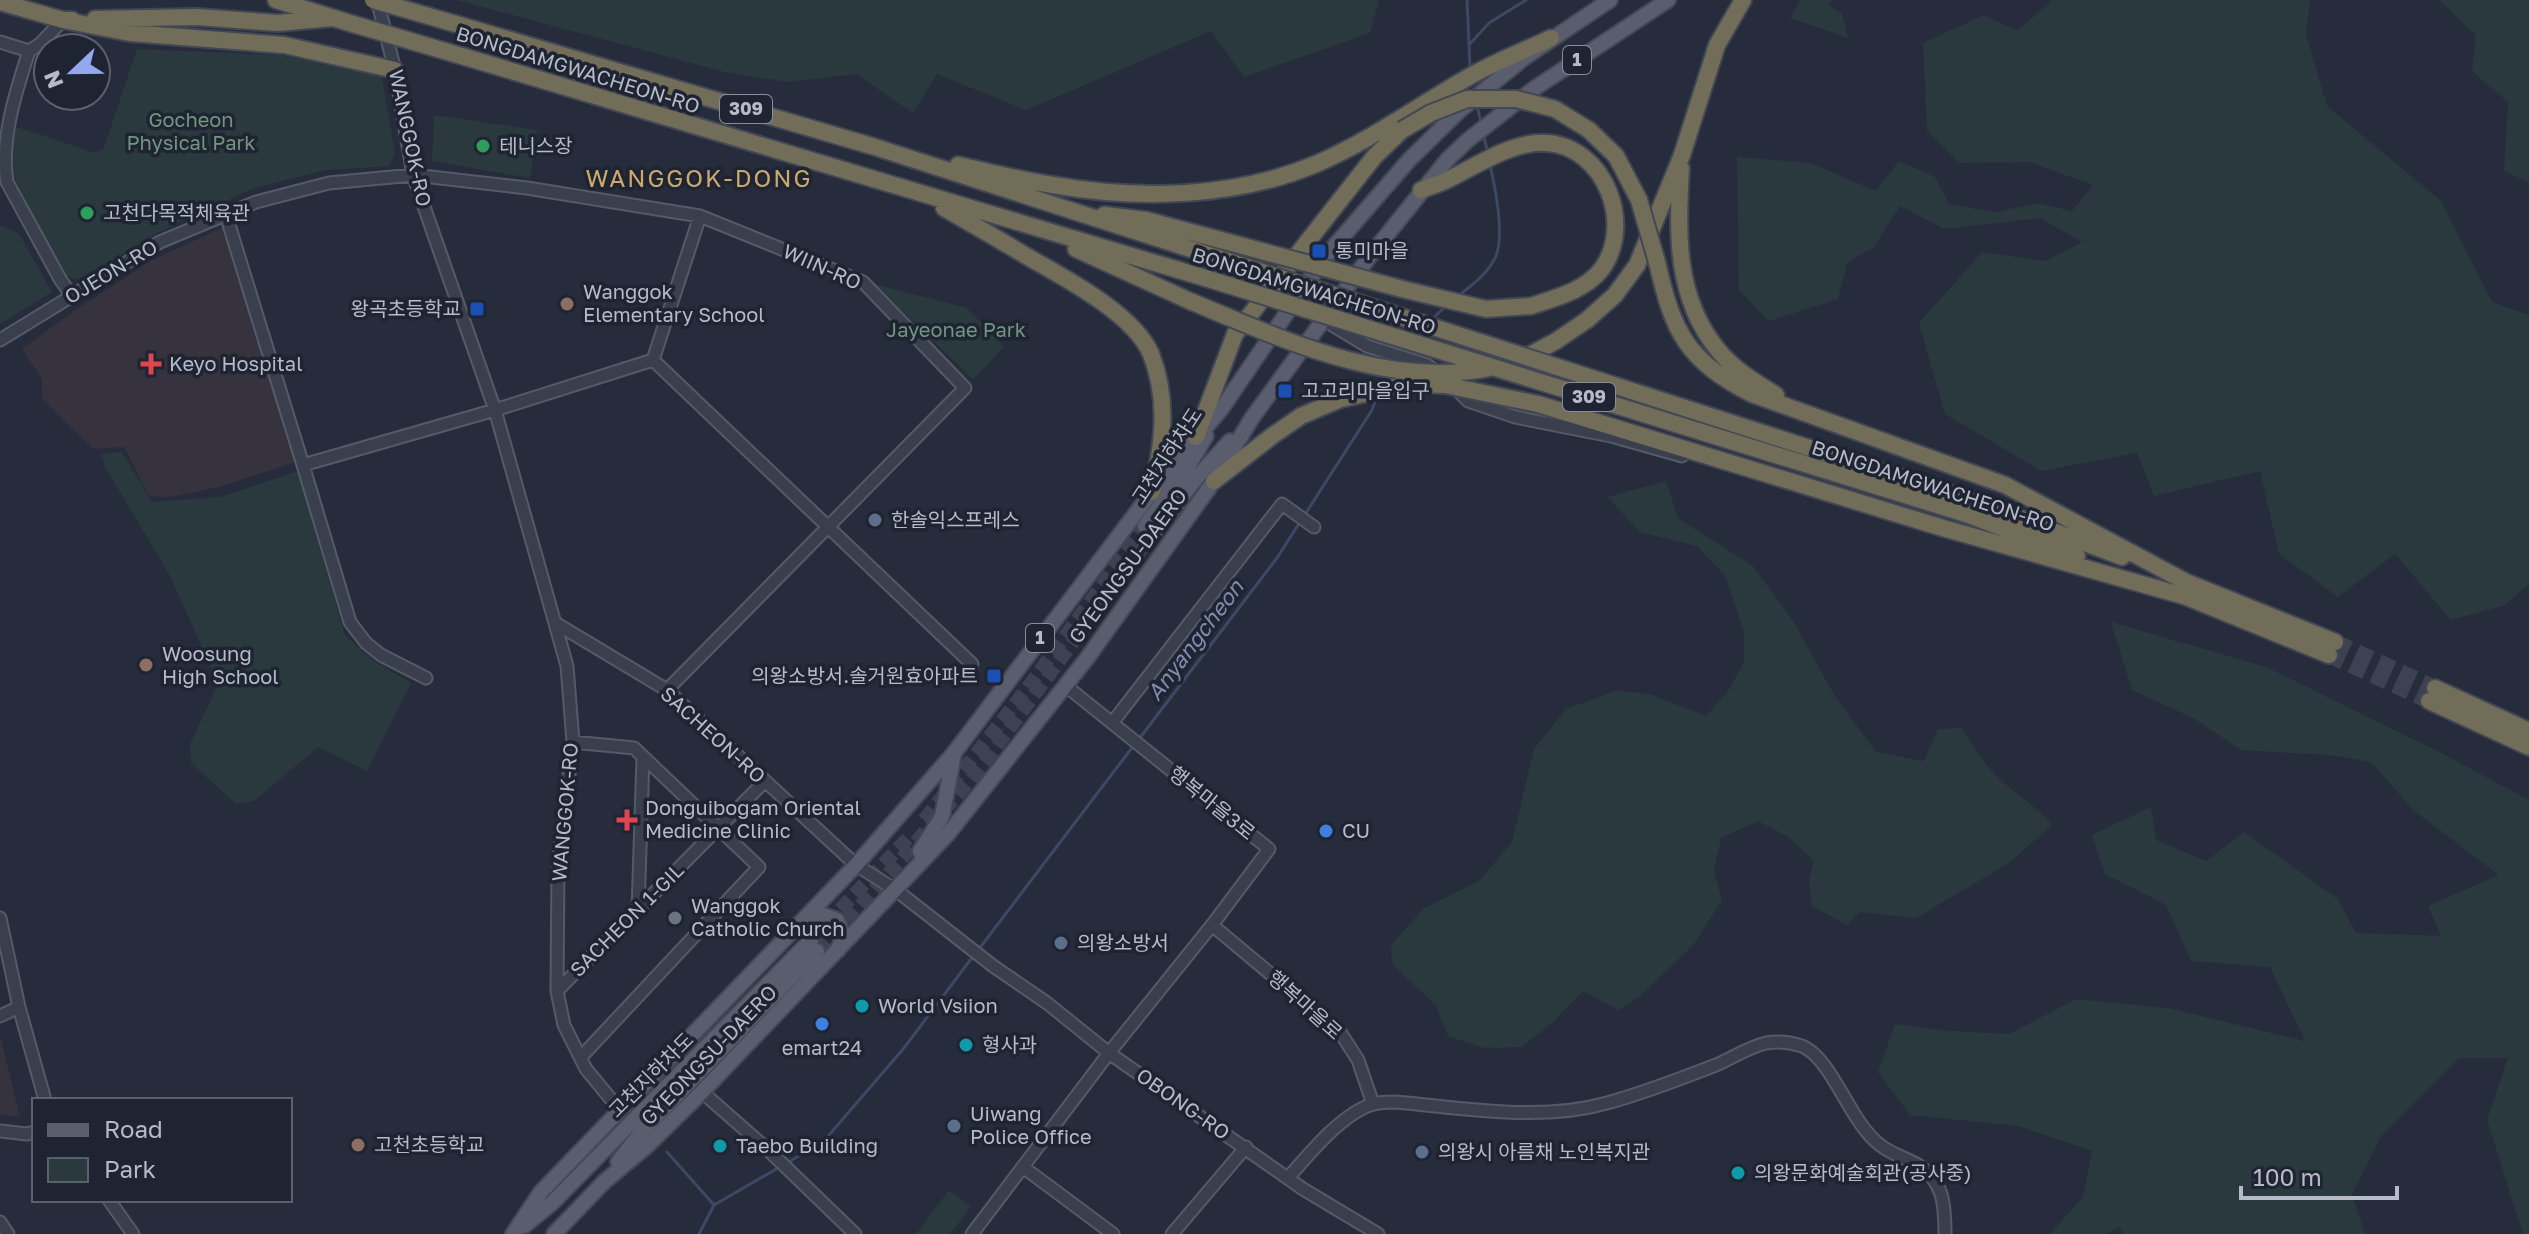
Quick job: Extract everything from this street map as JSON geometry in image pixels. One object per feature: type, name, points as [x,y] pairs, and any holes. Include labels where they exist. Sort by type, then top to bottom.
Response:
[{"type":"highway","name":"BONGDAMGWACHEON-RO","points":[[276,0],[1970,507]]},
{"type":"highway","name":"BONGDAMGWACHEON-RO","points":[[375,0],[875,147],[1970,507],[2332,649]]},
{"type":"highway","points":[[1028,226],[1192,302],[1283,340],[1372,366],[1428,372],[1473,372],[1515,363],[1587,320],[1615,295],[1637,265],[1682,155],[1717,45],[1743,0]]},
{"type":"highway","points":[[0,2],[63,20],[130,33],[284,45],[395,70]]},
{"type":"highway","points":[[63,20],[197,17],[278,23],[332,18]]},
{"type":"highway","points":[[875,147],[1054,186],[1132,194],[1231,187],[1272,179],[1315,164],[1358,143],[1478,72],[1551,38]]},
{"type":"highway","points":[[1196,437],[1235,334],[1374,157],[1402,130],[1431,113],[1467,99],[1516,99],[1555,109],[1589,130],[1616,156],[1639,200],[1673,323],[1707,367],[1752,394],[2005,485],[2186,590]]},
{"type":"highway","points":[[1070,212],[1146,220],[1486,309],[1531,306],[1571,293],[1600,271],[1613,249],[1614,205],[1597,171],[1578,152],[1547,143],[1519,148],[1496,155],[1453,178],[1421,190]]},
{"type":"highway","points":[[1682,155],[1679,247],[1691,305],[1719,352],[1745,376],[1798,409]]},
{"type":"highway","points":[[918,193],[1089,292],[1126,322],[1149,351],[1159,380],[1164,415],[1152,492]]},
{"type":"highway","points":[[1214,481],[1301,416],[1341,399],[1408,384],[1445,385],[1538,404],[1943,528],[2186,590]]},
{"type":"highway","points":[[2529,731],[2432,694],[2529,747]]},
{"type":"main road","name":"GYEONGSU-DAERO","points":[[514,1234],[541,1192],[856,865],[954,753],[1152,492],[1222,408],[1325,257],[1409,160],[1481,93],[1551,38],[1610,0]]},
{"type":"main road","name":"GYEONGSU-DAERO","points":[[554,1234],[604,1182],[648,1145],[702,1092],[836,954],[932,851],[1011,757],[1214,481],[1252,418],[1421,190],[1468,140],[1488,124],[1535,88],[1668,0]]},
{"type":"main road","name":"고천지하차도","points":[[1222,408],[1150,528],[1252,418]]},
{"type":"main road","points":[[932,851],[923,856],[920,851],[942,817],[954,753]]},
{"type":"main road","points":[[804,919],[823,915],[837,920],[842,941],[836,954]]},
{"type":"main road","name":"고천지하차도","points":[[514,1234],[552,1203],[814,945],[643,1130],[604,1182]]},
{"type":"street","name":"WANGGOK-RO","points":[[375,0],[395,70],[413,175],[495,410],[567,666],[573,742],[558,867],[557,991],[564,1025],[586,1069],[619,1109]]},
{"type":"street","points":[[63,20],[29,51],[4,130],[1,167],[72,296]]},
{"type":"street","points":[[0,42],[29,51]]},
{"type":"street","name":"OJEON-RO","points":[[0,340],[160,242],[256,202],[329,183],[413,175]]},
{"type":"street","name":"WIIN-RO","points":[[413,175],[527,188],[700,216],[863,282],[965,388],[667,690]]},
{"type":"street","points":[[226,215],[350,622],[366,643],[381,655],[426,678]]},
{"type":"street","points":[[653,360],[700,216]]},
{"type":"street","points":[[1324,320],[1367,346],[1427,365],[1449,381],[1468,401],[1491,409],[1515,417],[1611,436],[1814,496],[1864,507]]},
{"type":"street","points":[[303,465],[495,410],[653,360]]},
{"type":"street","points":[[653,360],[972,664]]},
{"type":"street","points":[[1112,723],[1282,504],[1314,527]]},
{"type":"street","name":"SACHEON-RO","points":[[557,624],[667,690],[856,865]]},
{"type":"street","name":"행복마을3로","points":[[972,1234],[1269,849],[1066,686]]},
{"type":"street","points":[[573,742],[634,748],[759,867],[581,1057]]},
{"type":"street","points":[[638,910],[643,757]]},
{"type":"street","name":"SACHEON 1-GIL","points":[[557,991],[765,781]]},
{"type":"street","points":[[856,865],[896,890]]},
{"type":"street","name":"OBONG-RO","points":[[896,890],[1109,1053],[1341,1214],[1378,1234]]},
{"type":"street","points":[[0,918],[19,1007],[44,1098]]},
{"type":"street","name":"행복마을로","points":[[1212,925],[1340,1032],[1358,1060],[1373,1104]]},
{"type":"street","points":[[0,1016],[19,1007]]},
{"type":"street","points":[[1288,1178],[1355,1112],[1373,1104],[1396,1102],[1531,1113],[1577,1109],[1605,1104],[1656,1087],[1763,1044],[1780,1041],[1805,1047],[1821,1060],[1860,1125],[1880,1146],[1921,1167],[1936,1183],[1944,1199],[1945,1234]]},
{"type":"street","points":[[702,1092],[766,1148],[855,1234]]},
{"type":"street","points":[[0,1131],[32,1133]]},
{"type":"street","points":[[1172,1234],[1246,1147]]},
{"type":"street","points":[[1023,1167],[1113,1234]]},
{"type":"street","points":[[110,1202],[133,1234]]},
{"type":"street","points":[[0,1222],[8,1234]]},
{"type":"shaded area","name":"Keyo Hospital","points":[[226,226],[299,461],[219,487],[171,497],[149,496],[124,447],[93,449],[42,399],[42,379],[22,349],[152,260]]},
{"type":"shaded area","points":[[0,1036],[20,1117],[0,1114]]},
{"type":"green space","points":[[457,0],[1379,0],[1370,33],[1244,77],[1211,31],[1026,110],[937,74],[913,113],[856,74],[788,82],[725,72]]},
{"type":"green space","points":[[1800,0],[1832,0],[1829,5],[1842,14],[1848,38],[1790,18]]},
{"type":"green space","points":[[2052,0],[2310,0],[2306,34],[2327,106],[2441,201],[2492,302],[2529,315],[2529,584],[2505,605],[2451,620],[2395,554],[2338,597],[2279,554],[2260,471],[2154,496],[2137,453],[2041,471],[1945,414],[1919,323],[1982,252],[2046,261],[2082,242],[2040,218],[1944,229],[1900,206],[1874,247],[1847,263],[1838,299],[1769,321],[1739,290],[1737,157],[1811,163],[1876,191],[1899,161],[1935,177],[1949,204],[1996,212],[2037,203],[2072,211],[2093,185],[2029,162],[1959,163],[1927,131],[1923,43],[1984,15],[2017,31]]},
{"type":"green space","points":[[2439,0],[2529,0],[2529,182],[2504,171],[2508,102],[2472,71],[2476,35]]},
{"type":"green space","name":"Gocheon Physical Park","points":[[137,49],[280,55],[382,77],[395,153],[389,166],[326,170],[254,188],[157,233],[81,280],[63,275],[6,161],[16,127],[96,153],[104,148]]},
{"type":"green space","name":"테니스장","points":[[434,115],[537,130],[530,178],[432,161]]},
{"type":"green space","points":[[0,225],[19,234],[52,292],[0,324]]},
{"type":"green space","name":"Jayeonae Park","points":[[874,284],[967,308],[1004,347],[973,379]]},
{"type":"green space","points":[[122,452],[152,502],[221,497],[298,471],[345,636],[375,662],[411,683],[367,771],[318,747],[254,801],[236,804],[191,763],[190,744],[217,680],[169,574],[105,467],[101,454]]},
{"type":"green space","points":[[1666,481],[1678,518],[1753,566],[1795,624],[1833,693],[1876,752],[1924,761],[1938,729],[1962,728],[1992,771],[2052,825],[2009,863],[1916,918],[1860,912],[1847,925],[1812,906],[1809,879],[1814,861],[1790,838],[1758,821],[1721,838],[1714,872],[1722,900],[1694,944],[1641,995],[1618,1010],[1583,991],[1554,1021],[1522,1047],[1485,1048],[1448,1036],[1436,1006],[1392,964],[1391,945],[1423,909],[1479,881],[1512,842],[1534,749],[1566,709],[1618,690],[1652,695],[1706,716],[1728,691],[1744,662],[1744,632],[1725,576],[1697,546],[1640,532],[1607,497]]},
{"type":"green space","points":[[2111,622],[2266,667],[2529,800],[2529,1234],[2523,1234],[2487,1120],[2508,1058],[2459,1058],[2381,1136],[2352,1194],[2365,1234],[2124,1234],[2119,1227],[2105,1234],[2050,1234],[2083,1197],[2092,1151],[2019,1126],[1910,1115],[1878,1072],[1895,1024],[2009,1034],[2076,999],[2168,1008],[2305,1041],[2270,967],[2191,961],[2166,905],[2105,874],[2092,835],[2151,807],[2156,840],[2206,861],[2244,832],[2338,899],[2356,933],[2441,936],[2428,906],[2499,875],[2413,810],[2371,762],[2330,755],[2241,750],[2193,718],[2132,690]]},
{"type":"green space","points":[[949,1190],[971,1207],[950,1234],[916,1234]]},
{"type":"waterway","points":[[1467,0],[1469,44]]},
{"type":"waterway","name":"Anyangcheon","points":[[1470,68],[1469,45],[1489,23],[1526,0]]},
{"type":"waterway","name":"Anyangcheon","points":[[1477,106],[1481,122]]},
{"type":"waterway","name":"Anyangcheon","points":[[1483,134],[1488,153]]},
{"type":"waterway","name":"Anyangcheon","points":[[1458,296],[1487,271],[1497,251],[1498,213],[1490,165]]},
{"type":"waterway","name":"Anyangcheon","points":[[1431,320],[1446,306]]},
{"type":"waterway","name":"Anyangcheon","points":[[1139,739],[1277,558],[1372,410],[1376,398]]},
{"type":"waterway","name":"Anyangcheon","points":[[979,949],[1134,745]]},
{"type":"waterway","name":"Anyangcheon","points":[[699,1234],[714,1205],[823,1142],[904,1048],[974,955]]},
{"type":"waterway","points":[[667,1152],[714,1205]]},
{"type":"tunnel","points":[[924,820],[1026,690],[1145,526]]},
{"type":"tunnel","points":[[817,951],[979,770],[1156,529]]},
{"type":"tunnel","points":[[2335,642],[2435,688]]},
{"type":"tunnel","points":[[2329,655],[2429,701]]},
{"type":"tunnel","points":[[811,940],[910,836]]},
{"type":"place","name":"테니스장","points":[[483,146]]},
{"type":"place","name":"고천다목적체육관","points":[[87,213]]},
{"type":"place","name":"통미마을","points":[[1319,251]]},
{"type":"place","name":"Wanggok Elementary School","points":[[567,304]]},
{"type":"place","name":"왕곡초등학교","points":[[477,309]]},
{"type":"place","name":"Keyo Hospital","points":[[151,364]]},
{"type":"place","name":"고고리마을입구","points":[[1285,391]]},
{"type":"place","name":"한솔익스프레스","points":[[875,520]]},
{"type":"place","name":"Woosung High School","points":[[146,665]]},
{"type":"place","name":"의왕소방서.솔거원효아파트","points":[[994,676]]},
{"type":"place","name":"Donguibogam Oriental Medicine Clinic","points":[[627,820]]},
{"type":"place","name":"CU","points":[[1326,831]]},
{"type":"place","name":"Wanggok Catholic Church","points":[[675,918]]},
{"type":"place","name":"의왕소방서","points":[[1061,943]]},
{"type":"place","name":"World Vsiion","points":[[862,1006]]},
{"type":"place","name":"emart24","points":[[822,1024]]},
{"type":"place","name":"형사과","points":[[966,1045]]},
{"type":"place","name":"Uiwang Police Office","points":[[954,1126]]},
{"type":"place","name":"고천초등학교","points":[[358,1145]]},
{"type":"place","name":"Taebo Building","points":[[720,1146]]},
{"type":"place","name":"의왕시 아름채 노인복지관","points":[[1422,1152]]},
{"type":"place","name":"의왕문화예술회관(공사중)","points":[[1738,1173]]},
{"type":"district","name":"WANGGOK-DONG","points":[[699,179]]}]
